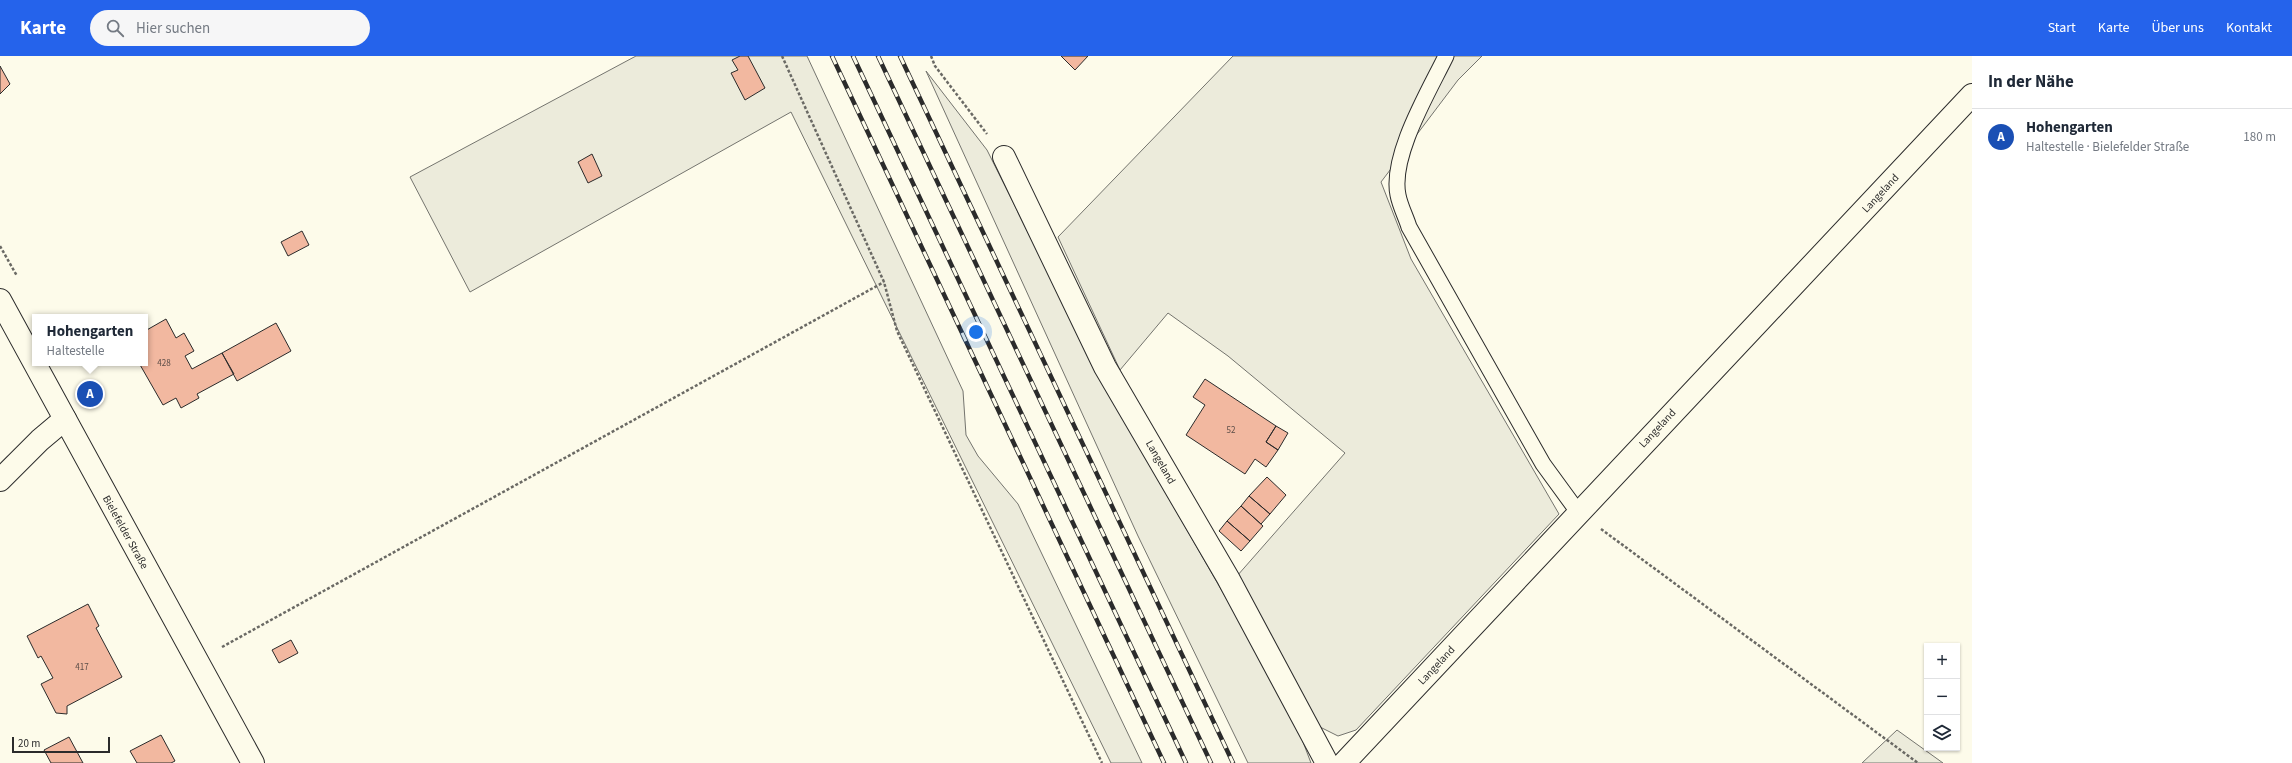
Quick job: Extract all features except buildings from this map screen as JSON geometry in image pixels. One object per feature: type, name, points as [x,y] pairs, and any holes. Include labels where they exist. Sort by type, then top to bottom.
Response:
[{"type":"street","name":"Langeland","points":[[1344,763],[1578,512],[1972,95]]},
{"type":"street","name":"Langeland","points":[[1004,157],[1105,367],[1228,578],[1327,763]]},
{"type":"street","name":"Bielefelder Straße","points":[[0,300],[32,359]]},
{"type":"street","name":"Bielefelder Straße","points":[[36,366],[253,763]]},
{"type":"street","points":[[0,480],[40,440],[65,419]]},
{"type":"lane","points":[[1446,56],[1408,132],[1400,166],[1398,195],[1409,227],[1543,464],[1578,512]]},
{"type":"path","points":[[782,56],[884,282],[897,331],[1102,763]]},
{"type":"path","points":[[931,56],[935,66],[1004,157]]},
{"type":"path","points":[[198,662],[220,648],[884,282]]},
{"type":"path","points":[[1578,512],[1918,763]]},
{"type":"shaded area","points":[[636,56],[807,56],[963,391],[966,435],[978,456],[1018,504],[1142,763],[1111,763],[791,112],[470,292],[410,177]]},
{"type":"shaded area","points":[[1233,56],[1482,56],[1458,80],[1381,182],[1411,259],[1559,514],[1356,730],[1338,736],[1320,727],[1237,576],[1345,453],[1228,356],[1168,313],[1120,370],[1058,237]]},
{"type":"shaded area","points":[[926,71],[987,150],[1109,394],[1292,713],[1311,763],[1248,763],[1138,536]]},
{"type":"shaded area","points":[[1897,730],[1924,749],[1924,751],[1926,751],[1943,763],[1862,763]]},
{"type":"railway","points":[[832,56],[1164,763]]},
{"type":"railway","points":[[853,56],[1186,763]]},
{"type":"railway","points":[[878,56],[1211,763]]},
{"type":"railway","points":[[900,56],[1233,763]]},
{"type":"place","name":"Hohengarten","points":[[90,394]]}]
